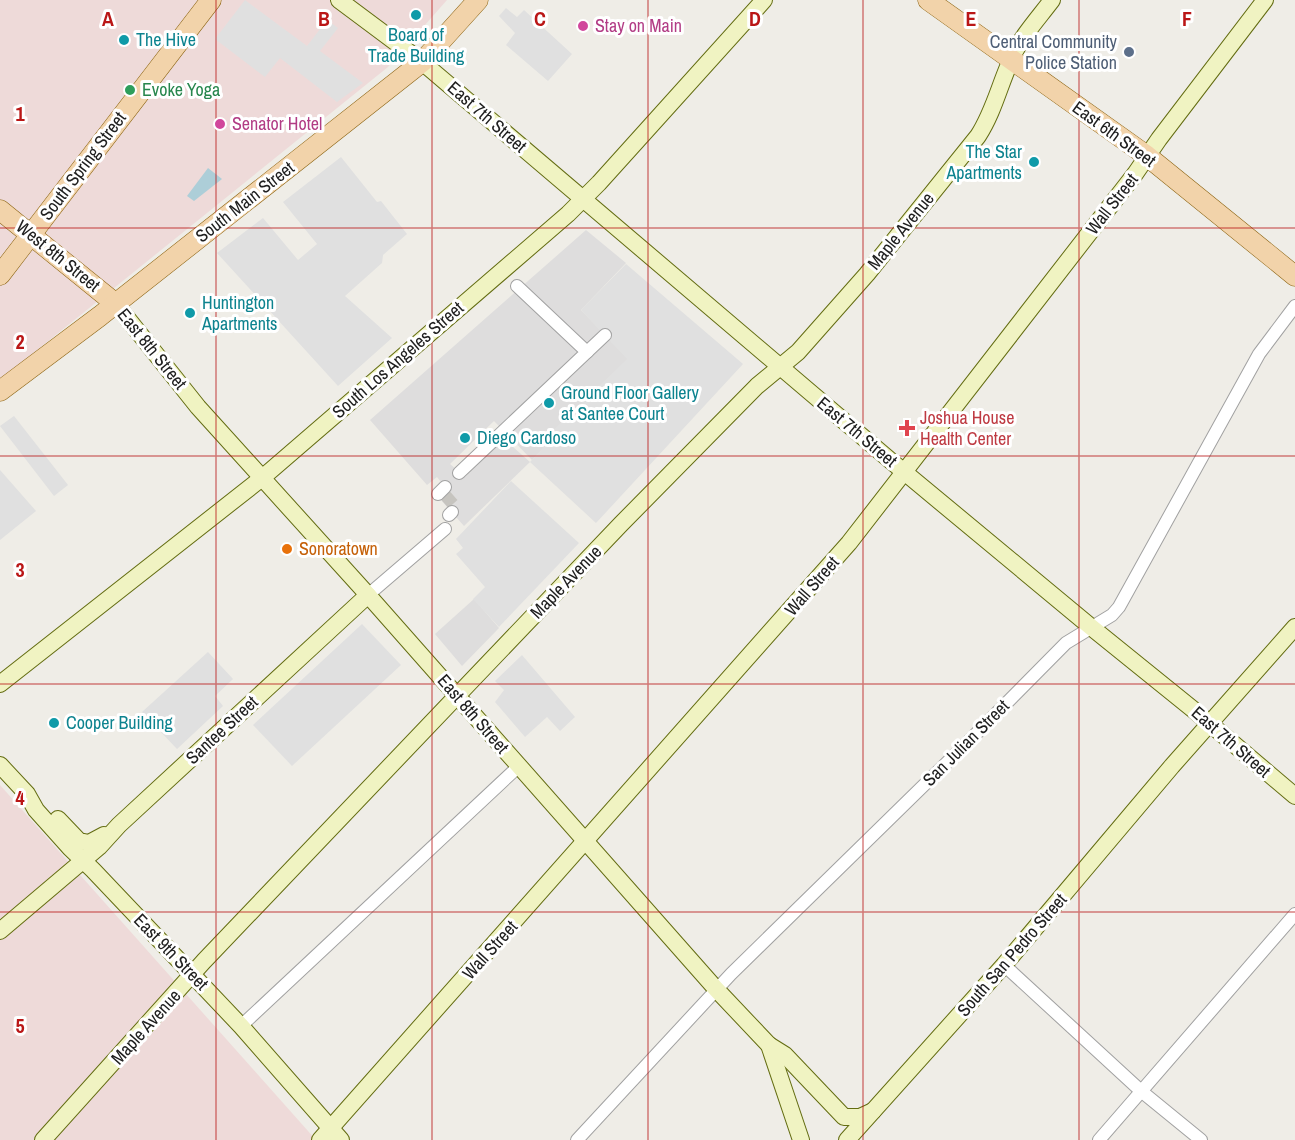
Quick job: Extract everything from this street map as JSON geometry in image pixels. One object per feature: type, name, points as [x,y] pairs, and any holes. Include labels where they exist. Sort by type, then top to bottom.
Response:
[{"type":"main road","name":"South Spring Street","points":[[0,275],[211,0]]},
{"type":"main road","name":"East 7th Street","points":[[339,0],[422,62],[781,368],[1295,796]]},
{"type":"main road","name":"South Main Street","points":[[0,391],[116,304],[422,62],[478,0]]},
{"type":"main road","name":"South Los Angeles Street","points":[[0,684],[262,478],[568,214],[764,0]]},
{"type":"main road","name":"East 6th Street","points":[[928,0],[1147,156],[1295,276]]},
{"type":"main road","name":"Maple Avenue","points":[[43,1140],[192,975],[695,447],[757,386],[798,352],[848,297],[978,136],[990,114],[1010,60],[1022,39],[1052,0]]},
{"type":"main road","name":"Wall Street","points":[[330,1136],[849,543],[1265,0]]},
{"type":"main road","name":"West 8th Street","points":[[0,210],[116,304]]},
{"type":"main road","name":"East 8th Street","points":[[116,304],[198,407],[769,1046],[801,1140]]},
{"type":"main road","name":"Santee Street","points":[[0,932],[99,847],[368,595]]},
{"type":"main road","points":[[1210,725],[1295,627]]},
{"type":"main road","name":"South San Pedro Street","points":[[847,1140],[1004,965],[1172,766],[1210,725]]},
{"type":"main road","name":"East 9th Street","points":[[0,765],[27,794],[36,810],[82,860],[241,1026],[330,1136]]},
{"type":"main road","points":[[27,794],[44,804],[80,841],[94,842],[120,825]]},
{"type":"main road","points":[[769,1046],[785,1055],[844,1117],[860,1117],[874,1111]]},
{"type":"street","points":[[517,286],[587,352]]},
{"type":"street","name":"San Julian Street","points":[[577,1140],[716,989],[1066,643],[1112,615],[1119,607],[1259,354],[1295,306]]},
{"type":"street","points":[[459,472],[605,335]]},
{"type":"street","name":"Santee Street","points":[[368,595],[445,529]]},
{"type":"street","points":[[241,1026],[519,766]]},
{"type":"street","points":[[1099,1140],[1295,914]]},
{"type":"street","points":[[1004,965],[1141,1092],[1201,1140]]},
{"type":"shaded area","points":[[0,0],[447,0],[388,67],[0,380]]},
{"type":"shaded area","points":[[245,0],[307,46],[327,20],[338,28],[320,51],[363,83],[337,102],[280,58],[265,77],[215,39]]},
{"type":"shaded area","points":[[506,8],[517,17],[524,10],[572,54],[548,81],[506,45],[515,33],[499,16]]},
{"type":"shaded area","points":[[341,157],[377,202],[381,201],[407,234],[383,255],[382,263],[345,296],[392,338],[338,386],[217,253],[263,218],[298,260],[317,244],[283,202]]},
{"type":"shaded area","points":[[586,230],[626,263],[581,310],[628,359],[547,437],[550,441],[532,460],[494,421],[450,464],[465,477],[504,439],[530,462],[464,526],[440,499],[449,492],[437,477],[427,485],[370,420]]},
{"type":"shaded area","points":[[626,264],[743,364],[596,523],[530,462],[550,441],[546,437],[627,359],[581,310]]},
{"type":"shaded area","points":[[14,416],[68,485],[54,496],[0,426]]},
{"type":"shaded area","points":[[0,470],[36,511],[0,540]]},
{"type":"shaded area","points":[[511,481],[579,543],[499,627],[473,599],[485,587],[456,554],[463,548],[456,539]]},
{"type":"shaded area","points":[[474,599],[499,628],[462,666],[435,634]]},
{"type":"shaded area","points":[[362,624],[401,665],[292,766],[253,725]]},
{"type":"shaded area","points":[[208,652],[233,679],[215,696],[223,706],[177,749],[142,712]]},
{"type":"shaded area","points":[[522,655],[575,717],[560,731],[547,717],[525,737],[495,702],[504,690],[495,681]]},
{"type":"shaded area","points":[[0,785],[316,1140],[0,1140]]},
{"type":"water","points":[[208,168],[222,179],[194,201],[187,196]]},
{"type":"tunnel","points":[[445,495],[453,504],[452,512]]},
{"type":"place","name":"Board of Trade Building","points":[[416,15]]},
{"type":"place","name":"Stay on Main","points":[[583,26]]},
{"type":"place","name":"The Hive","points":[[124,40]]},
{"type":"place","name":"Central Community Police Station","points":[[1129,52]]},
{"type":"place","name":"Evoke Yoga","points":[[130,90]]},
{"type":"place","name":"Senator Hotel","points":[[220,124]]},
{"type":"place","name":"The Star Apartments","points":[[1034,162]]},
{"type":"place","name":"Huntington Apartments","points":[[190,313]]},
{"type":"place","name":"Ground Floor Gallery at Santee Court","points":[[549,403]]},
{"type":"place","name":"Joshua House Health Center","points":[[907,428]]},
{"type":"place","name":"Diego Cardoso","points":[[465,438]]},
{"type":"place","name":"Sonoratown","points":[[287,549]]},
{"type":"place","name":"Cooper Building","points":[[54,723]]}]
